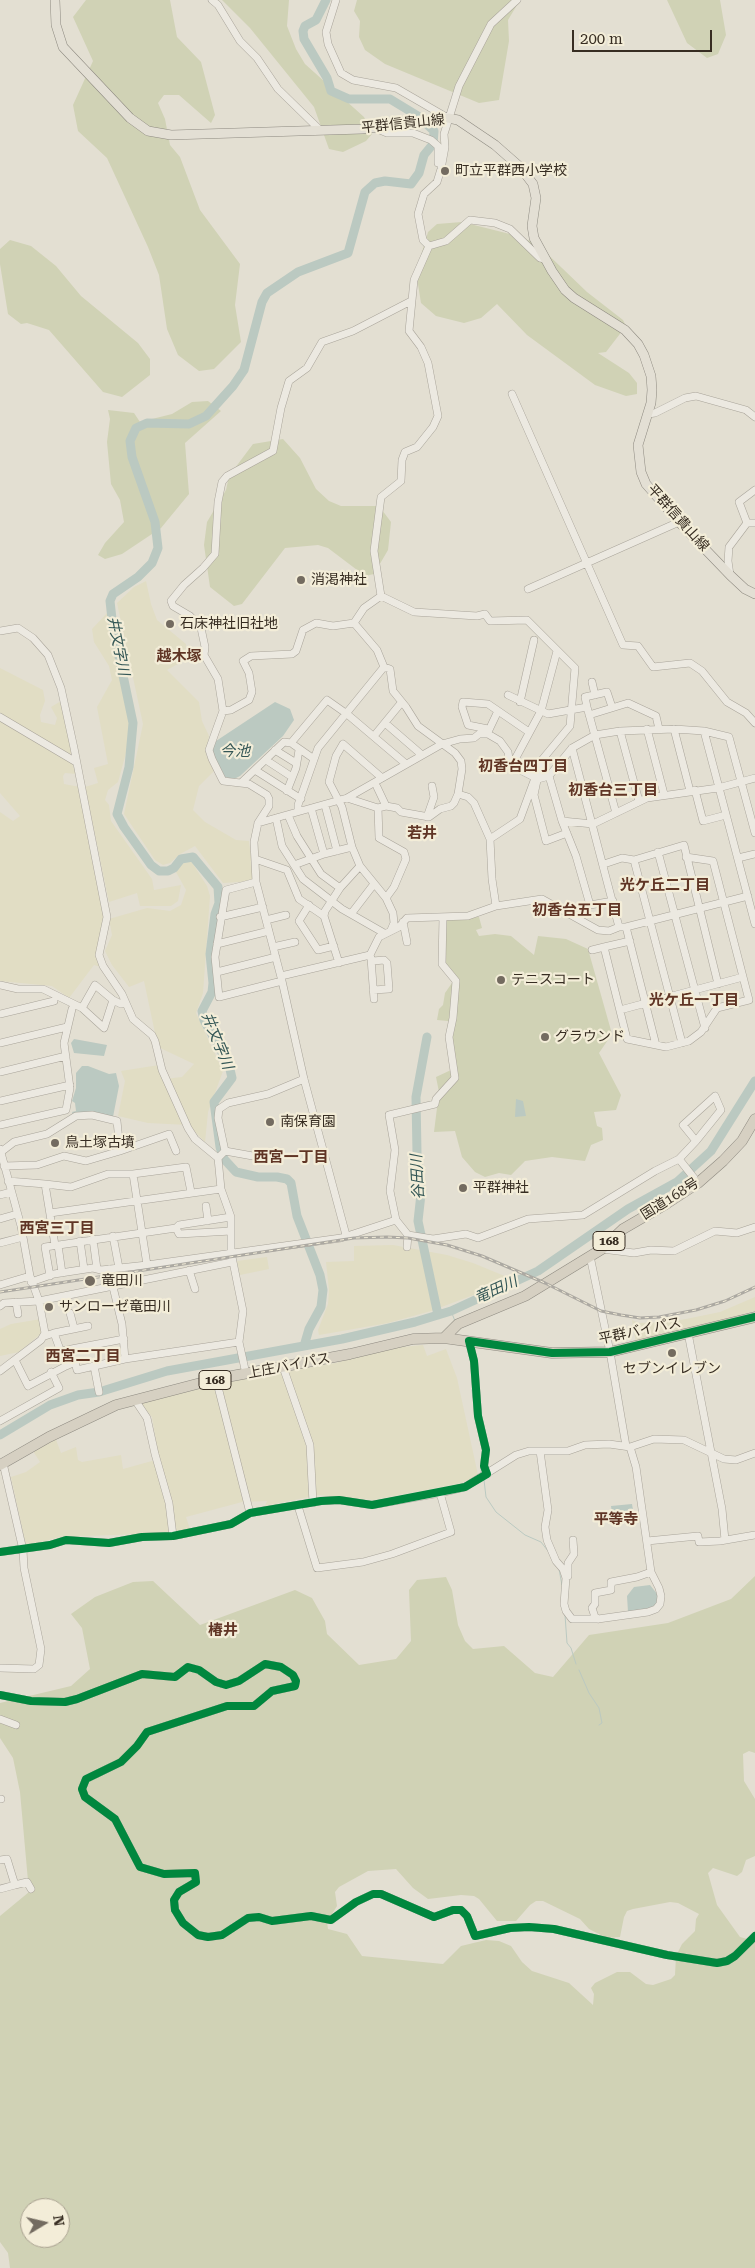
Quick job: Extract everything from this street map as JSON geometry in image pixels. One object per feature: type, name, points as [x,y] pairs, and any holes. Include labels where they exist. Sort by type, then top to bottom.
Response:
[{"type":"highway","name":"国道168号","points":[[444,1338],[458,1324],[525,1296],[602,1249],[622,1229],[666,1204],[695,1179],[723,1161],[742,1141],[755,1119]]},
{"type":"highway","name":"平群バイパス","points":[[444,1338],[552,1353],[610,1352],[755,1316]]},
{"type":"highway","name":"上庄バイパス","points":[[2,1464],[98,1412],[135,1400],[245,1372],[350,1354],[413,1339],[444,1338]]},
{"type":"main road","name":"平群信貴山線","points":[[55,0],[58,38],[69,55],[140,127],[159,134],[374,128],[448,118],[458,120],[495,145],[529,177],[533,184],[536,198],[532,226],[534,238],[565,290],[585,306],[625,330],[638,344],[651,376],[651,403],[638,445],[641,472],[646,484],[679,522],[730,575],[745,589],[755,594]]},
{"type":"street","points":[[212,0],[218,5],[240,41],[257,58],[278,90],[320,130]]},
{"type":"street","points":[[336,0],[326,32],[328,44],[341,73],[353,80],[396,88],[448,118]]},
{"type":"street","points":[[429,246],[423,240],[418,214],[424,194],[437,182],[445,147],[444,134],[459,86],[491,24],[517,0]]},
{"type":"street","points":[[374,128],[386,133],[413,133],[433,141],[439,153],[433,185]]},
{"type":"street","points":[[382,596],[374,551],[380,497],[401,481],[402,460],[405,452],[417,447],[438,416],[428,363],[421,347],[409,330],[414,280],[429,246],[446,241],[470,220],[495,223],[510,229],[540,258],[545,259]]},
{"type":"street","points":[[346,1236],[304,1079],[276,957],[256,882],[254,842],[258,823],[269,806],[270,799],[267,795],[242,782],[223,780],[209,750],[223,712],[218,679],[204,654],[205,647],[202,628],[190,616],[173,606],[171,601],[215,554],[218,502],[222,482],[227,476],[273,451],[286,387],[289,381],[307,368],[322,342],[353,331],[411,301]]},
{"type":"street","points":[[512,394],[623,644],[638,646],[653,667],[690,663],[702,671],[727,702],[746,713],[755,723]]},
{"type":"street","points":[[648,414],[655,414],[685,398],[696,396],[746,410],[755,417]]},
{"type":"street","points":[[730,575],[729,547],[751,523],[739,502],[755,490]]},
{"type":"street","points":[[528,588],[679,522]]},
{"type":"street","points":[[223,712],[231,710],[249,700],[252,692],[249,673],[243,661],[251,656],[292,654],[296,651],[303,630],[316,623],[333,626],[354,623],[364,608],[382,596]]},
{"type":"street","points":[[382,596],[414,612],[477,616],[485,614],[490,622],[527,620],[575,668],[570,726],[541,761],[520,820],[490,839]]},
{"type":"street","points":[[347,798],[378,808],[386,806],[397,808],[401,812],[430,818],[440,809],[451,806],[458,794],[462,769],[461,761],[418,726],[393,691],[390,670],[384,667],[377,650],[354,623]]},
{"type":"street","points":[[0,631],[18,628],[33,638],[48,655],[61,688],[107,917],[99,955],[103,966],[122,994],[124,1002],[134,1019],[152,1035],[162,1070],[188,1128],[195,1139],[221,1154],[275,1160]]},
{"type":"street","points":[[520,702],[534,640]]},
{"type":"street","points":[[513,763],[541,711],[556,650]]},
{"type":"street","points":[[298,812],[318,748],[384,667]]},
{"type":"street","points":[[592,682],[594,696]]},
{"type":"street","points":[[612,707],[607,692],[585,697],[616,813]]},
{"type":"street","points":[[508,695],[548,714],[588,711],[628,703],[656,716],[659,729]]},
{"type":"street","points":[[529,732],[488,704],[464,699],[462,707],[468,725],[488,732],[505,746],[509,759],[518,769],[536,779],[550,776],[572,748],[595,735],[620,731],[674,728],[704,731],[729,737],[755,832]]},
{"type":"street","points":[[290,743],[327,700],[347,714],[406,764]]},
{"type":"street","points":[[374,736],[401,703]]},
{"type":"street","points":[[488,732],[498,711]]},
{"type":"street","points":[[0,717],[76,762]]},
{"type":"street","points":[[385,723],[422,755]]},
{"type":"street","points":[[674,728],[692,791],[704,821],[726,815]]},
{"type":"street","points":[[647,729],[664,794]]},
{"type":"street","points":[[620,731],[639,801]]},
{"type":"street","points":[[704,731],[755,924]]},
{"type":"street","points":[[258,823],[347,798],[442,744],[460,739],[474,738],[488,732]]},
{"type":"street","points":[[242,782],[284,742],[290,743],[314,759]]},
{"type":"street","points":[[382,778],[343,744],[336,756],[329,782],[339,801],[352,847],[360,866],[386,898],[393,913],[394,923],[388,931]]},
{"type":"street","points":[[572,748],[613,901],[630,941],[656,1045]]},
{"type":"street","points":[[275,750],[296,763]]},
{"type":"street","points":[[287,791],[299,750]]},
{"type":"street","points":[[266,760],[292,777]]},
{"type":"street","points":[[255,770],[301,799]]},
{"type":"street","points":[[550,776],[562,821],[576,856],[590,906],[613,901]]},
{"type":"street","points":[[562,821],[592,824],[639,801],[664,794],[718,788],[755,778]]},
{"type":"street","points":[[536,779],[534,795],[546,841],[566,833]]},
{"type":"street","points":[[426,817],[434,797],[432,786]]},
{"type":"street","points":[[377,787],[386,806]]},
{"type":"street","points":[[458,794],[468,797],[474,803],[490,839],[492,879],[496,906]]},
{"type":"street","points":[[325,805],[337,851]]},
{"type":"street","points":[[311,808],[324,854]]},
{"type":"street","points":[[378,808],[379,838],[404,852],[406,859],[394,887],[386,898]]},
{"type":"street","points":[[288,815],[297,836],[321,874],[340,888]]},
{"type":"street","points":[[276,818],[282,846],[303,879],[351,914],[388,931]]},
{"type":"street","points":[[604,864],[622,858],[634,860],[684,845],[718,984]]},
{"type":"street","points":[[294,865],[311,858],[352,847]]},
{"type":"street","points":[[658,852],[705,1028]]},
{"type":"street","points":[[738,858],[755,854]]},
{"type":"street","points":[[604,947],[627,1039],[666,1047],[682,1043],[688,1041],[705,1028],[717,1008],[749,1000],[714,861],[686,857]]},
{"type":"street","points":[[255,859],[287,870],[299,899],[324,916],[339,963]]},
{"type":"street","points":[[634,860],[682,1043]]},
{"type":"street","points":[[324,916],[340,888],[360,866]]},
{"type":"street","points":[[256,882],[226,890],[220,917],[215,957],[219,997],[339,963],[371,958],[384,960],[387,963],[389,989],[373,990]]},
{"type":"street","points":[[351,914],[374,884]]},
{"type":"street","points":[[374,999],[371,958],[379,937],[407,918],[468,916],[496,906],[542,899],[598,930],[609,931],[748,896]]},
{"type":"street","points":[[309,905],[299,921],[318,950],[334,946]]},
{"type":"street","points":[[220,917],[262,907]]},
{"type":"street","points":[[266,920],[286,915]]},
{"type":"street","points":[[443,917],[442,964],[456,981],[453,1018],[449,1037],[455,1078],[436,1099],[435,1104],[389,1115],[395,1150],[390,1190],[396,1220],[408,1235],[432,1239],[466,1234],[478,1238],[528,1219],[582,1215],[680,1159],[696,1141],[721,1110],[715,1096],[683,1125],[696,1141]]},
{"type":"street","points":[[403,922],[407,942]]},
{"type":"street","points":[[217,944],[269,932]]},
{"type":"street","points":[[592,950],[630,941]]},
{"type":"street","points":[[273,947],[295,942]]},
{"type":"street","points":[[217,972],[276,957]]},
{"type":"street","points":[[620,1010],[743,977]]},
{"type":"street","points":[[82,1008],[95,985],[113,1000],[121,1004],[124,1002]]},
{"type":"street","points":[[0,986],[18,989],[43,989],[82,1008],[104,1028],[113,1000]]},
{"type":"street","points":[[0,1014],[54,1001]]},
{"type":"street","points":[[0,1125],[66,1110],[70,1085],[64,1043],[72,1009]]},
{"type":"street","points":[[0,1043],[67,1027]]},
{"type":"street","points":[[0,1072],[66,1056]]},
{"type":"street","points":[[71,1070],[73,1087],[70,1096],[71,1117]]},
{"type":"street","points":[[245,1372],[239,1343],[243,1311],[232,1262],[231,1217],[221,1189],[218,1118],[220,1109],[228,1102],[268,1094],[304,1079]]},
{"type":"street","points":[[0,1101],[70,1085]]},
{"type":"street","points":[[45,1336],[39,1301],[30,1279],[23,1237],[0,1150],[14,1142],[47,1134],[71,1117],[92,1115],[117,1121],[120,1151]]},
{"type":"street","points":[[2,1162],[37,1165],[64,1156],[86,1161],[169,1134],[176,1151]]},
{"type":"street","points":[[680,1159],[695,1179]]},
{"type":"street","points":[[8,1181],[71,1187],[108,1174],[133,1174],[186,1167],[190,1192]]},
{"type":"street","points":[[133,1174],[147,1265]]},
{"type":"street","points":[[45,1184],[62,1273]]},
{"type":"street","points":[[50,1213],[221,1189]]},
{"type":"street","points":[[0,1195],[11,1192]]},
{"type":"street","points":[[206,1206],[208,1221]]},
{"type":"street","points":[[0,1219],[17,1214]]},
{"type":"street","points":[[50,1276],[45,1247],[176,1228],[231,1217]]},
{"type":"street","points":[[0,1285],[84,1269],[109,1269],[147,1265],[346,1236],[396,1220]]},
{"type":"street","points":[[602,1249],[634,1253],[651,1250],[674,1251],[715,1231],[737,1233],[755,1226]]},
{"type":"street","points":[[176,1228],[179,1234],[231,1231]]},
{"type":"street","points":[[407,1247],[408,1235]]},
{"type":"street","points":[[113,1236],[119,1268]]},
{"type":"street","points":[[0,1243],[23,1237]]},
{"type":"street","points":[[93,1239],[97,1269]]},
{"type":"street","points":[[80,1241],[84,1269]]},
{"type":"street","points":[[540,1451],[548,1510],[545,1527],[547,1540],[566,1578],[564,1604],[566,1611],[572,1619],[598,1619],[656,1609],[660,1604],[661,1596],[651,1572],[636,1467],[628,1447],[590,1256]]},
{"type":"street","points":[[0,1306],[4,1303],[39,1301],[232,1262]]},
{"type":"street","points":[[109,1269],[124,1340],[126,1359]]},
{"type":"street","points":[[189,1270],[195,1290]]},
{"type":"street","points":[[16,1302],[18,1314]]},
{"type":"street","points":[[70,1313],[74,1328]]},
{"type":"street","points":[[0,1371],[45,1336],[88,1326]]},
{"type":"street","points":[[54,1333],[66,1366]]},
{"type":"street","points":[[688,1333],[722,1509],[725,1540]]},
{"type":"street","points":[[61,1351],[124,1340]]},
{"type":"street","points":[[469,1341],[474,1361],[478,1416],[486,1450],[484,1476]]},
{"type":"street","points":[[15,1360],[28,1386],[51,1372],[75,1362],[77,1370],[126,1359],[239,1343]]},
{"type":"street","points":[[94,1366],[99,1392]]},
{"type":"street","points":[[283,1367],[310,1445],[312,1502]]},
{"type":"street","points":[[0,1420],[59,1388],[51,1372]]},
{"type":"street","points":[[216,1379],[250,1513]]},
{"type":"street","points":[[135,1400],[147,1418],[169,1503],[173,1536]]},
{"type":"street","points":[[0,1552],[23,1550],[66,1540],[109,1543],[142,1537],[173,1536],[231,1524],[250,1513],[312,1502],[339,1500],[372,1505],[465,1487],[516,1455],[540,1451],[562,1452],[585,1445],[628,1447],[654,1439],[684,1440],[724,1459],[736,1460],[755,1453]]},
{"type":"street","points":[[0,1668],[34,1669],[39,1665],[41,1649],[24,1568],[23,1550],[2,1464]]},
{"type":"street","points":[[298,1506],[317,1568],[363,1562],[392,1554],[451,1532],[440,1492]]},
{"type":"street","points":[[647,1541],[698,1536],[699,1542],[755,1535]]},
{"type":"street","points":[[568,1577],[568,1563],[574,1554],[573,1540]]},
{"type":"street","points":[[598,1619],[595,1617],[592,1608],[595,1604],[595,1594],[611,1590],[611,1582],[651,1572]]},
{"type":"street","points":[[0,1695],[31,1701],[64,1702],[77,1699],[142,1674],[175,1677],[188,1668],[199,1670],[216,1682],[226,1685],[239,1681],[265,1664],[281,1667],[293,1675],[296,1681],[295,1686],[272,1691],[254,1706],[227,1706],[147,1732],[137,1746],[121,1762],[86,1778],[82,1788],[85,1797],[115,1819],[140,1867],[164,1874],[195,1873],[196,1882],[179,1892],[174,1900],[174,1905],[183,1924],[198,1935],[208,1937],[222,1935],[248,1918],[258,1917],[272,1921],[311,1916],[331,1920],[356,1902],[373,1894],[381,1894],[434,1917],[453,1910],[460,1910],[467,1916],[475,1936],[529,1926],[554,1929],[667,1955],[717,1963],[727,1961],[736,1956],[755,1936]]},
{"type":"street","points":[[0,1719],[16,1725]]},
{"type":"street","points":[[0,1860],[7,1859],[15,1885]]},
{"type":"street","points":[[0,1889],[27,1882],[31,1889]]},
{"type":"shaded area","points":[[146,581],[157,620],[186,644],[185,660],[167,670],[199,702],[202,721],[209,736],[206,755],[214,771],[199,786],[193,810],[205,822],[236,840],[249,841],[254,881],[223,883],[195,846],[180,854],[170,863],[163,865],[155,860],[124,814],[143,724],[117,603],[134,587]]},
{"type":"shaded area","points":[[109,611],[131,722],[126,753],[118,782],[108,790],[105,800],[109,805],[111,821],[152,879],[154,890],[181,885],[178,901],[171,906],[140,906],[137,893],[109,902],[85,787],[98,783],[94,768],[108,764],[97,707],[112,680],[109,666],[94,642],[92,629]]},
{"type":"shaded area","points":[[0,668],[43,690],[45,701],[40,715],[41,722],[55,725],[57,718],[51,707],[61,701],[73,755],[71,761],[76,774],[65,773],[63,776],[64,784],[80,787],[105,916],[101,967],[94,965],[69,998],[52,986],[0,981],[0,812],[13,821],[20,816],[0,793]]},
{"type":"shaded area","points":[[191,861],[207,886],[210,896],[203,993],[196,1013],[223,1071],[208,1112],[205,1142],[188,1125],[148,1123],[118,1116],[125,1081],[121,1071],[159,1065],[165,1079],[182,1077],[194,1064],[158,1047],[144,981],[129,987],[112,965],[105,951],[112,935],[109,919],[147,908],[170,911],[181,905],[186,890],[176,872],[181,864]]},
{"type":"shaded area","points":[[393,1245],[447,1255],[507,1277],[484,1291],[431,1311],[388,1323],[319,1335],[318,1330],[328,1304],[329,1290],[326,1262],[354,1261],[354,1246]]},
{"type":"shaded area","points":[[267,1257],[269,1269],[240,1275],[237,1261]]},
{"type":"shaded area","points":[[755,1297],[755,1311],[636,1343],[632,1320],[639,1323],[686,1319],[720,1312]]},
{"type":"shaded area","points":[[41,1319],[43,1332],[19,1352],[0,1356],[0,1329],[11,1324]]},
{"type":"shaded area","points":[[423,1345],[427,1356],[446,1349],[457,1378],[478,1475],[462,1483],[373,1500],[319,1495],[265,1506],[267,1501],[242,1502],[186,1517],[190,1529],[168,1533],[60,1537],[26,1546],[11,1477],[26,1472],[40,1462],[33,1451],[55,1437],[61,1453],[76,1447],[78,1460],[82,1462],[121,1455],[123,1469],[159,1459],[152,1417],[140,1403],[231,1381],[335,1363],[393,1348]]},
{"type":"green space","points":[[86,0],[170,0],[177,37],[201,62],[215,115],[211,123],[179,95],[164,95],[158,103],[165,119],[170,145],[180,157],[200,210],[240,264],[235,305],[241,342],[214,369],[199,371],[178,355],[167,329],[159,275],[148,247],[107,158],[78,131],[73,105],[93,61],[73,17]]},
{"type":"green space","points":[[222,0],[289,0],[287,26],[296,49],[305,64],[364,117],[372,134],[366,141],[343,152],[329,149],[314,107],[250,28]]},
{"type":"green space","points":[[357,0],[520,0],[508,20],[509,41],[499,100],[479,103],[385,64],[365,50],[359,37],[360,21],[354,11]]},
{"type":"green space","points":[[667,0],[720,0],[726,35],[718,54],[707,58],[687,43]]},
{"type":"green space","points":[[462,222],[518,236],[537,244],[587,292],[623,320],[626,326],[606,352],[598,353],[629,373],[637,383],[637,394],[626,396],[595,385],[527,335],[497,304],[481,318],[464,323],[436,316],[421,303],[416,272],[428,232],[437,224]]},
{"type":"green space","points":[[10,240],[31,246],[56,266],[81,296],[138,343],[150,359],[150,375],[122,397],[103,392],[49,330],[27,323],[21,324],[8,314],[0,264],[0,249]]},
{"type":"green space","points":[[208,401],[221,411],[185,443],[189,494],[161,528],[122,554],[105,559],[98,555],[105,543],[124,522],[120,500],[111,484],[107,442],[110,419],[108,410],[134,413],[140,422],[172,414],[192,402]]},
{"type":"green space","points":[[283,439],[300,458],[316,489],[329,501],[341,506],[379,506],[391,522],[388,550],[374,574],[365,576],[328,548],[318,545],[285,548],[242,604],[234,606],[210,587],[204,545],[207,522],[226,490],[229,476],[253,444]]},
{"type":"green space","points":[[479,917],[482,928],[476,930],[479,936],[495,934],[511,936],[534,955],[538,936],[566,939],[588,949],[612,1034],[599,1053],[621,1095],[616,1110],[594,1112],[597,1126],[602,1128],[603,1140],[591,1145],[585,1161],[552,1157],[525,1161],[511,1175],[499,1173],[485,1177],[475,1172],[462,1157],[455,1131],[434,1132],[439,1092],[436,1077],[451,1070],[447,1050],[448,1021],[437,1020],[445,993],[454,980],[442,968],[445,919]]},
{"type":"green space","points":[[755,1576],[755,1753],[749,1751],[743,1754],[744,1781],[755,1799],[755,1856],[746,1860],[742,1872],[737,1876],[713,1868],[708,1873],[717,1905],[740,1937],[755,1941],[755,2268],[10,2268],[8,2253],[0,2242],[0,1916],[29,1892],[20,1792],[13,1758],[0,1738],[0,1703],[71,1686],[90,1669],[82,1628],[71,1614],[95,1597],[133,1582],[153,1581],[200,1625],[295,1590],[312,1598],[325,1621],[327,1634],[359,1665],[396,1659],[411,1641],[409,1590],[417,1580],[446,1577],[452,1590],[458,1625],[465,1641],[473,1649],[504,1646],[535,1673],[553,1677],[589,1635],[668,1623],[731,1599]],"holes":[[[396,1869],[413,1888],[428,1899],[461,1895],[474,1896],[479,1899],[497,1921],[516,1921],[530,1905],[536,1901],[543,1901],[580,1919],[589,1929],[607,1938],[620,1937],[624,1917],[627,1911],[633,1909],[670,1902],[678,1903],[699,1914],[696,1919],[695,1931],[682,1944],[676,1956],[675,1975],[671,1979],[653,1985],[646,1984],[630,1972],[617,1972],[595,1983],[591,1988],[594,1994],[593,2005],[569,1983],[532,1971],[522,1962],[511,1946],[499,1941],[486,1940],[461,1946],[443,1964],[362,1956],[347,1934],[328,1929],[327,1922],[337,1906],[335,1892],[339,1887],[368,1871]]]},
{"type":"water","name":"今池","points":[[275,702],[290,709],[294,720],[283,736],[240,776],[234,779],[225,777],[211,751],[213,743]]},
{"type":"water","points":[[74,1039],[107,1045],[104,1056],[74,1053],[71,1043]]},
{"type":"water","points":[[82,1066],[88,1066],[109,1074],[116,1073],[119,1086],[113,1117],[73,1115],[72,1112],[76,1111],[75,1103],[72,1101],[76,1088],[76,1073]]},
{"type":"water","points":[[516,1099],[523,1101],[526,1116],[515,1117]]},
{"type":"water","points":[[632,1504],[633,1510],[612,1513],[611,1506]]},
{"type":"water","points":[[650,1585],[658,1595],[657,1605],[649,1609],[628,1612],[627,1596],[634,1587]]},
{"type":"waterway","name":"井文字川","points":[[304,1346],[309,1329],[321,1307],[323,1290],[320,1275],[297,1216],[291,1183],[287,1179],[258,1177],[236,1172],[224,1159],[220,1147],[214,1102],[232,1078],[229,1065],[204,1020],[202,1011],[212,992],[210,954],[215,914],[219,903],[218,887],[193,857],[181,859],[174,868],[168,871],[159,871],[151,865],[117,814],[129,767],[133,723],[113,628],[110,601],[113,594],[138,577],[152,563],[158,548],[155,522],[132,457],[130,441],[136,428],[147,423],[189,424],[206,416],[233,386],[244,370],[262,302],[267,293],[298,272],[348,253],[365,192],[375,183],[385,181],[411,184],[419,173],[424,155],[433,144],[434,131],[418,116],[390,99],[349,99],[331,91],[327,78],[304,39],[303,31],[305,26],[316,20],[326,0]]},
{"type":"waterway","name":"谷田川","points":[[427,1037],[416,1097],[417,1153],[421,1194],[418,1221],[438,1315]]},
{"type":"waterway","name":"竜田川","points":[[0,1435],[50,1405],[78,1395],[99,1392],[167,1371],[342,1339],[415,1322],[451,1311],[538,1271],[628,1209],[677,1182],[711,1151],[755,1081]]},
{"type":"waterway","points":[[451,1311],[455,1321]]},
{"type":"waterway","points":[[472,1390],[473,1398]]},
{"type":"waterway","points":[[481,1466],[481,1474]]},
{"type":"waterway","points":[[484,1480],[486,1497],[496,1512],[525,1535],[541,1542],[548,1551]]},
{"type":"waterway","points":[[559,1569],[562,1585]]},
{"type":"waterway","points":[[565,1615],[567,1643],[571,1648],[576,1664]]},
{"type":"waterway","points":[[579,1670],[589,1693],[599,1708],[602,1723],[599,1725]]},
{"type":"railway","points":[[0,1292],[354,1238],[387,1237],[408,1238],[447,1245],[482,1256],[545,1283],[601,1311],[640,1318],[659,1317],[696,1310],[725,1301],[755,1287]]},
{"type":"cycle path","points":[[0,1552],[50,1545],[66,1540],[109,1543],[142,1537],[173,1536],[231,1524],[250,1513],[321,1501],[339,1500],[372,1505],[465,1487],[487,1474],[484,1466],[486,1450],[478,1416],[474,1361],[469,1341],[552,1353],[610,1352],[755,1317]]},
{"type":"cycle path","points":[[0,1695],[31,1701],[65,1702],[142,1674],[175,1677],[188,1667],[199,1670],[216,1682],[226,1685],[239,1681],[265,1664],[281,1667],[293,1675],[296,1681],[295,1686],[272,1691],[254,1706],[227,1706],[147,1732],[137,1746],[121,1762],[86,1779],[82,1789],[85,1797],[115,1819],[140,1867],[164,1874],[195,1873],[196,1882],[179,1892],[174,1900],[175,1910],[183,1923],[198,1935],[208,1937],[222,1935],[248,1918],[259,1917],[272,1921],[311,1916],[331,1920],[356,1902],[373,1894],[381,1894],[434,1917],[453,1910],[461,1910],[467,1916],[475,1936],[510,1928],[554,1929],[667,1955],[717,1963],[727,1961],[735,1956],[755,1936]]},
{"type":"place","name":"町立平群西小学校","points":[[445,171]]},
{"type":"place","name":"消渇神社","points":[[301,580]]},
{"type":"place","name":"石床神社旧社地","points":[[170,624]]},
{"type":"place","name":"テニスコート","points":[[501,980]]},
{"type":"place","name":"グラウンド","points":[[545,1037]]},
{"type":"place","name":"南保育園","points":[[270,1122]]},
{"type":"place","name":"鳥土塚古墳","points":[[55,1143]]},
{"type":"place","name":"平群神社","points":[[463,1188]]},
{"type":"place","name":"竜田川","points":[[90,1281]]},
{"type":"place","name":"サンローゼ竜田川","points":[[49,1307]]},
{"type":"place","name":"セブンイレブン","points":[[672,1353]]},
{"type":"district","name":"越木塚","points":[[179,657]]},
{"type":"district","name":"初香台四丁目","points":[[523,767]]},
{"type":"district","name":"初香台三丁目","points":[[613,791]]},
{"type":"district","name":"若井","points":[[422,834]]},
{"type":"district","name":"光ケ丘二丁目","points":[[665,886]]},
{"type":"district","name":"初香台五丁目","points":[[577,911]]},
{"type":"district","name":"光ケ丘一丁目","points":[[694,1001]]},
{"type":"district","name":"西宮一丁目","points":[[291,1158]]},
{"type":"district","name":"西宮三丁目","points":[[57,1229]]},
{"type":"district","name":"西宮二丁目","points":[[83,1357]]},
{"type":"district","name":"平等寺","points":[[616,1520]]},
{"type":"district","name":"椿井","points":[[223,1631]]}]
